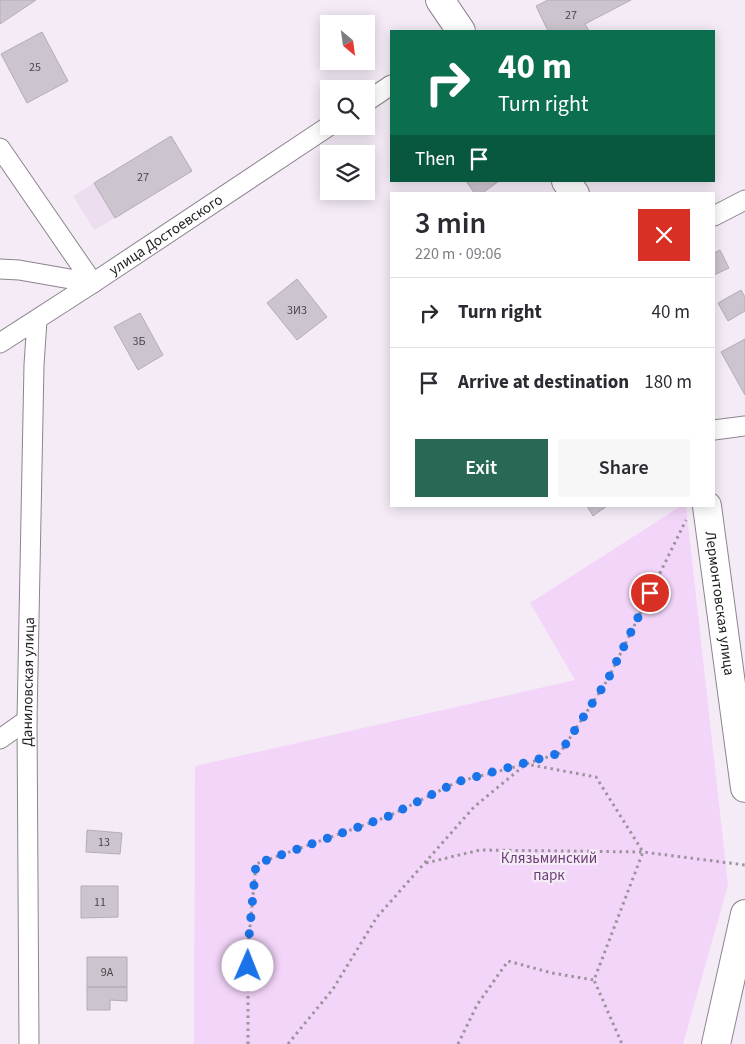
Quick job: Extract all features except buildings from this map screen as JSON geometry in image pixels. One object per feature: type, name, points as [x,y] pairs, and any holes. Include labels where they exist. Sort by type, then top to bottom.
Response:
[{"type":"street","points":[[440,0],[460,30]]},
{"type":"street","points":[[375,96],[390,86]]},
{"type":"street","name":"улица Достоевского","points":[[0,343],[94,283],[320,132]]},
{"type":"street","points":[[0,148],[94,283]]},
{"type":"street","points":[[715,215],[745,200]]},
{"type":"street","points":[[0,269],[20,270],[94,283]]},
{"type":"street","name":"Даниловская улица","points":[[29,1044],[27,720],[34,365],[37,320]]},
{"type":"street","points":[[715,430],[745,426]]},
{"type":"street","name":"Лермонтовская улица","points":[[698,511],[745,788]]},
{"type":"street","points":[[0,739],[27,720]]},
{"type":"street","points":[[716,1044],[745,914]]},
{"type":"path","points":[[248,1044],[248,947],[256,864],[389,816],[457,782],[560,753],[608,679],[698,511]]},
{"type":"path","points":[[526,764],[596,777],[643,852]]},
{"type":"path","points":[[288,1044],[333,989],[377,917],[474,807],[526,764]]},
{"type":"path","points":[[424,864],[480,850],[643,852],[745,865]]},
{"type":"path","points":[[622,1044],[594,980],[643,852]]},
{"type":"path","points":[[458,1044],[477,1005],[508,962],[594,980]]},
{"type":"shaded area","points":[[94,183],[115,218],[94,230],[73,196]]},
{"type":"green space","name":"Клязьминский парк","points":[[679,507],[686,507],[728,885],[683,1044],[194,1044],[195,766],[575,680],[530,603]]},
{"type":"route","points":[[248,966],[256,864],[389,816],[457,782],[560,753],[608,679],[650,593]]}]
